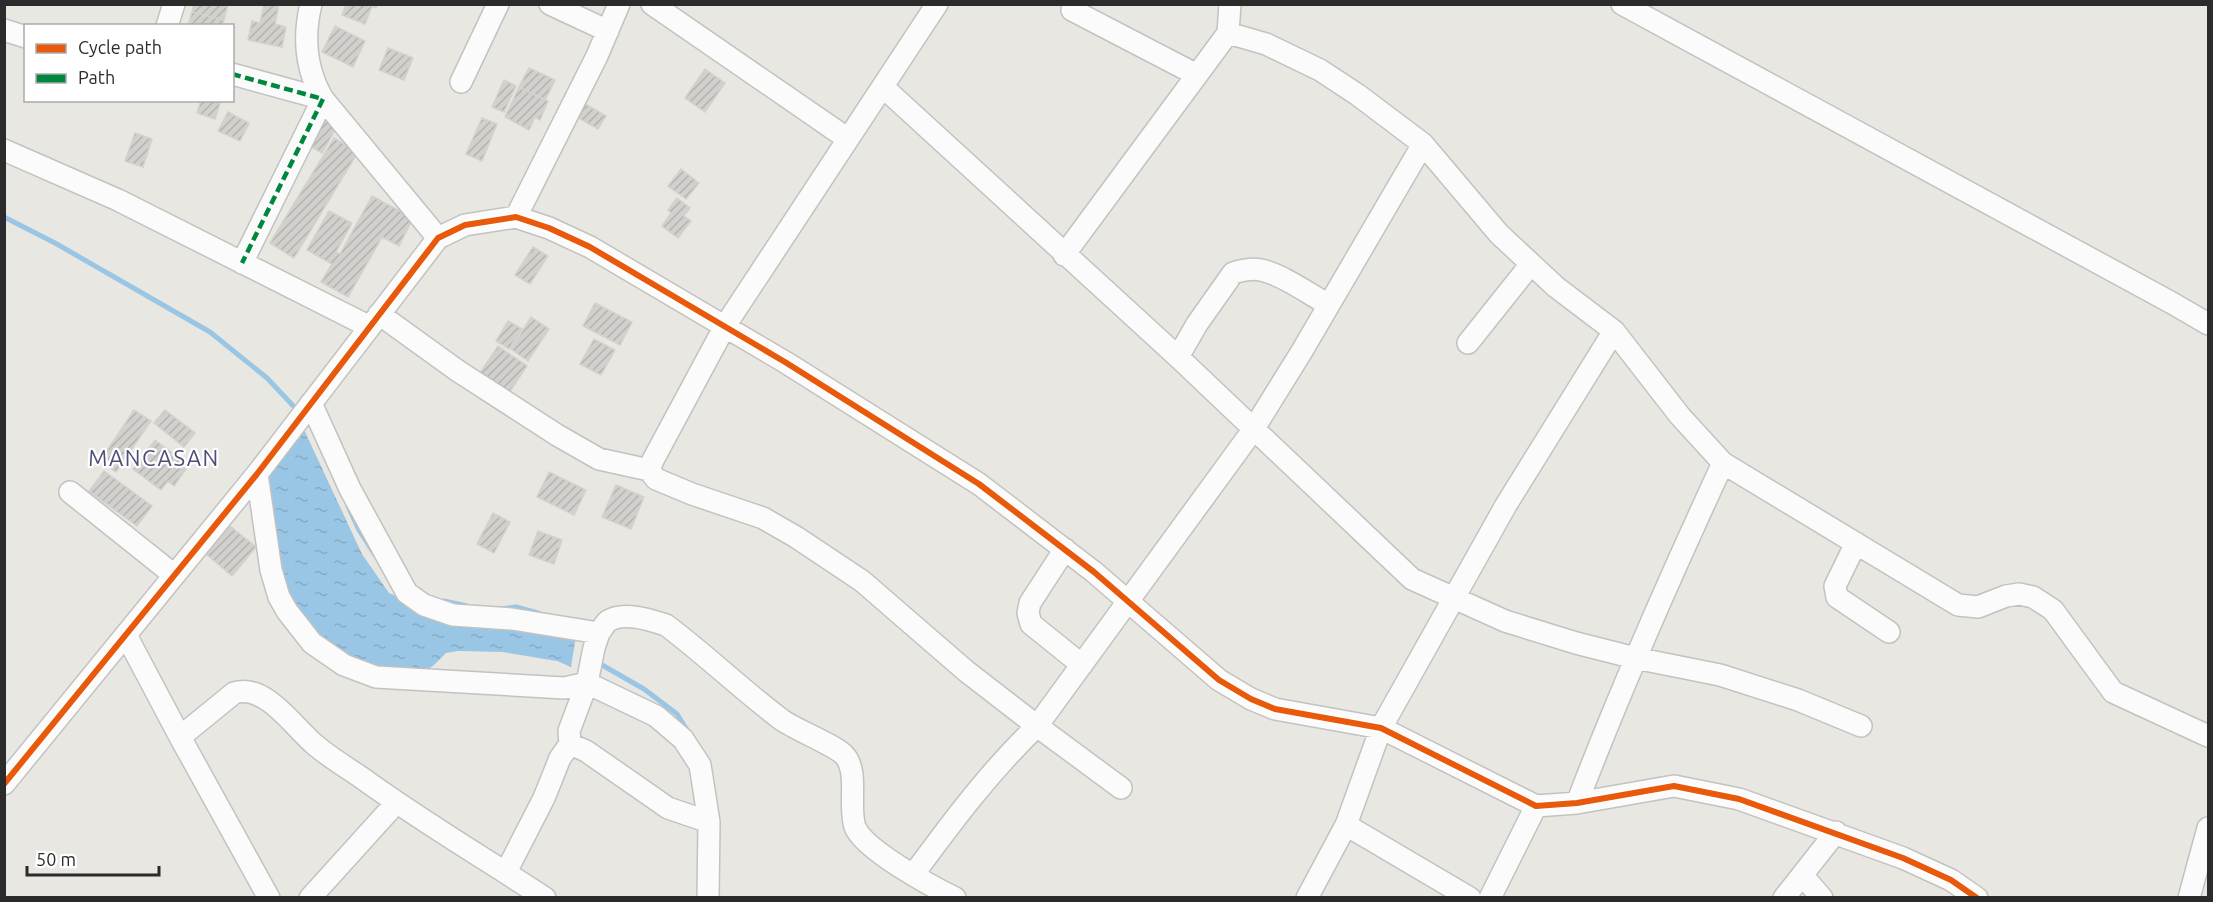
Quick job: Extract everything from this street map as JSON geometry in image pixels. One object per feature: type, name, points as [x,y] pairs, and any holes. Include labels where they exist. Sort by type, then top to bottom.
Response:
[{"type":"street","points":[[168,24],[174,4]]},
{"type":"street","points":[[461,82],[498,4]]},
{"type":"street","points":[[550,4],[608,31]]},
{"type":"street","points":[[516,217],[592,66],[619,4]]},
{"type":"street","points":[[652,4],[848,139]]},
{"type":"street","points":[[649,470],[725,326],[937,4]]},
{"type":"street","points":[[1064,255],[1228,33],[1230,4]]},
{"type":"street","points":[[1622,4],[2208,324]]},
{"type":"street","points":[[309,5],[306,34],[309,64],[312,77],[323,99],[438,238]]},
{"type":"street","points":[[1069,6],[1197,75]]},
{"type":"street","points":[[4,30],[24,36]]},
{"type":"street","points":[[1228,33],[1266,44],[1320,70],[1358,95],[1423,144],[1498,234],[1556,287],[1614,331],[1680,416],[1723,463],[1958,605],[1978,607],[2006,596],[2019,594],[2033,597],[2053,610],[2113,692],[2208,736]]},
{"type":"street","points":[[234,75],[323,99]]},
{"type":"street","points":[[883,87],[1178,357],[1412,579],[1505,621],[1635,658],[1720,675],[1798,700],[1861,726]]},
{"type":"street","points":[[242,263],[323,99]]},
{"type":"street","points":[[913,875],[960,810],[1006,756],[1037,726],[1253,430],[1423,144]]},
{"type":"street","points":[[4,150],[118,200],[242,263],[374,321],[458,370],[557,435],[599,459],[649,470],[656,479],[763,518],[862,581],[966,671],[1121,788]]},
{"type":"street","points":[[4,784],[257,474],[438,238],[465,225],[516,217],[549,228],[590,248],[725,326],[979,484],[1128,600],[1219,680],[1251,699],[1275,709],[1381,728],[1536,806],[1577,803],[1674,786],[1739,799],[1836,832],[1922,867],[1950,880],[1977,897]]},
{"type":"street","points":[[1468,343],[1531,264]]},
{"type":"street","points":[[1178,357],[1197,324],[1233,273],[1249,269],[1262,270],[1329,305]]},
{"type":"street","points":[[1307,897],[1346,825],[1381,728],[1512,495],[1614,331]]},
{"type":"street","points":[[311,404],[350,489],[407,593],[424,605],[453,615],[512,619],[599,633]]},
{"type":"street","points":[[1577,803],[1635,658],[1723,463]]},
{"type":"street","points":[[257,474],[271,570],[279,597],[312,643],[344,665],[376,677],[411,680],[564,688],[588,683],[656,716],[683,739],[700,765],[709,822],[708,897]]},
{"type":"street","points":[[70,492],[174,575]]},
{"type":"street","points":[[1856,543],[1835,586],[1834,593],[1890,632]]},
{"type":"street","points":[[1065,549],[1030,603],[1028,613],[1031,624],[1082,665]]},
{"type":"street","points":[[506,872],[544,798],[560,758],[570,744],[569,731],[588,683],[599,633],[608,621],[628,616],[666,625],[784,721],[844,754],[850,765],[855,828],[870,845],[913,875],[955,897]]},
{"type":"street","points":[[126,635],[269,897]]},
{"type":"street","points":[[180,737],[234,693],[244,690],[254,692],[268,701],[314,744],[396,803],[545,897]]},
{"type":"street","points":[[570,744],[586,751],[668,808],[709,822]]},
{"type":"street","points":[[319,894],[396,803]]},
{"type":"street","points":[[1490,897],[1536,806]]},
{"type":"street","points":[[1346,825],[1470,897]]},
{"type":"street","points":[[2189,897],[2208,828]]},
{"type":"street","points":[[1784,897],[1836,832]]},
{"type":"street","points":[[1802,875],[1821,897]]},
{"type":"water","points":[[299,419],[362,554],[389,593],[412,603],[576,636],[571,667],[557,661],[502,652],[458,651],[446,653],[424,672],[367,667],[322,641],[285,598],[260,471]]},
{"type":"building","points":[[194,4],[228,4],[224,20],[192,12]]},
{"type":"building","points":[[264,4],[279,4],[275,24],[286,27],[282,47],[248,40],[252,21],[260,23]]},
{"type":"building","points":[[346,4],[378,4],[376,8],[372,6],[365,24],[342,15]]},
{"type":"building","points":[[192,12],[224,20],[223,24],[189,24]]},
{"type":"building","points":[[335,26],[365,41],[353,67],[322,52]]},
{"type":"building","points":[[388,48],[413,58],[404,80],[379,70]]},
{"type":"building","points":[[529,68],[555,80],[545,100],[519,87]]},
{"type":"building","points":[[705,69],[725,83],[705,112],[685,98]]},
{"type":"building","points":[[504,80],[516,86],[504,112],[492,107]]},
{"type":"building","points":[[519,87],[548,101],[540,120],[535,117],[529,130],[505,117]]},
{"type":"building","points":[[200,102],[220,102],[215,119],[197,113]]},
{"type":"building","points":[[582,102],[606,116],[598,129],[575,116]]},
{"type":"building","points":[[228,112],[249,123],[240,141],[218,131]]},
{"type":"building","points":[[323,114],[339,123],[322,153],[306,144]]},
{"type":"building","points":[[482,118],[497,124],[482,161],[466,154]]},
{"type":"building","points":[[135,133],[152,139],[143,167],[125,161]]},
{"type":"building","points":[[334,138],[358,152],[294,258],[270,243]]},
{"type":"building","points":[[681,169],[699,183],[686,199],[668,186]]},
{"type":"building","points":[[372,196],[413,218],[399,246],[382,237],[348,297],[321,282],[332,264],[307,250],[329,211],[352,223],[336,252],[340,254]]},
{"type":"building","points":[[677,198],[690,208],[684,216],[691,221],[678,238],[662,226],[671,213],[668,210]]},
{"type":"building","points":[[533,247],[548,256],[530,284],[515,275]]},
{"type":"building","points":[[595,303],[632,322],[620,345],[583,326]]},
{"type":"building","points":[[531,317],[549,329],[528,361],[511,349]]},
{"type":"building","points":[[508,321],[522,329],[509,349],[496,341]]},
{"type":"building","points":[[594,339],[615,350],[601,375],[580,364]]},
{"type":"building","points":[[498,346],[527,366],[509,393],[480,373]]},
{"type":"building","points":[[134,410],[151,421],[116,472],[100,461]]},
{"type":"building","points":[[165,410],[195,433],[184,447],[154,423]]},
{"type":"building","points":[[155,440],[189,465],[174,486],[168,481],[161,490],[133,469]]},
{"type":"building","points":[[104,471],[152,506],[137,526],[89,491]]},
{"type":"building","points":[[549,472],[586,490],[574,515],[537,497]]},
{"type":"building","points":[[616,485],[644,497],[631,529],[602,517]]},
{"type":"building","points":[[493,513],[510,522],[494,553],[477,544]]},
{"type":"building","points":[[230,526],[256,547],[232,576],[206,554]]},
{"type":"building","points":[[538,531],[562,540],[554,564],[529,555]]},
{"type":"waterway","points":[[4,217],[55,243],[210,332],[267,378],[300,413]]},
{"type":"waterway","points":[[348,506],[359,530],[375,555]]},
{"type":"waterway","points":[[444,601],[467,606]]},
{"type":"waterway","points":[[500,609],[516,607],[538,613]]},
{"type":"waterway","points":[[595,661],[644,689],[677,714],[687,730]]},
{"type":"marked path","points":[[234,75],[323,99],[242,263]]},
{"type":"cycle path","points":[[4,784],[257,474],[438,238],[465,225],[516,217],[549,228],[590,247],[785,362],[979,484],[1094,572],[1219,680],[1251,699],[1275,709],[1381,728],[1536,806],[1577,803],[1674,786],[1739,799],[1903,858],[1951,880],[1977,898]]},
{"type":"district","name":"MANCASAN","points":[[154,458]]}]
